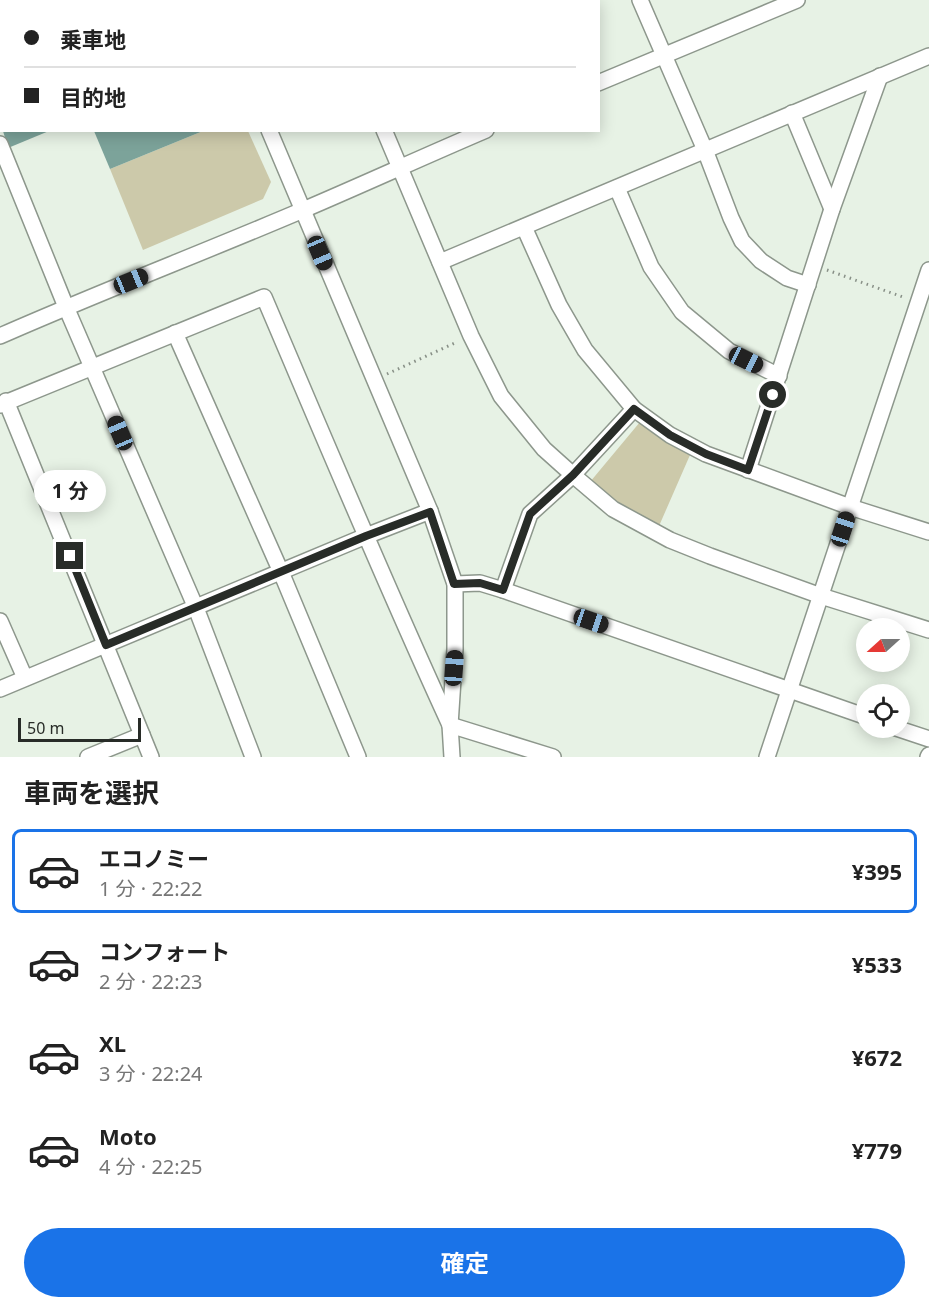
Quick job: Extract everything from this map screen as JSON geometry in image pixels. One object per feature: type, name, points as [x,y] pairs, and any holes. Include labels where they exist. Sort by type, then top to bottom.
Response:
[{"type":"street","points":[[640,0],[742,241],[761,261],[787,278],[808,285]]},
{"type":"street","points":[[600,83],[797,0]]},
{"type":"street","points":[[440,262],[929,56]]},
{"type":"street","points":[[748,470],[832,209],[880,76]]},
{"type":"street","points":[[792,113],[832,209]]},
{"type":"street","points":[[270,132],[430,512],[454,584],[455,649],[450,725],[452,757]]},
{"type":"street","points":[[385,132],[471,336],[501,396],[544,449],[613,508],[670,540],[821,596],[929,630]]},
{"type":"street","points":[[0,336],[303,210],[481,132]]},
{"type":"street","points":[[0,144],[66,307],[196,608],[254,757]]},
{"type":"street","points":[[617,188],[651,267],[682,312],[729,351],[779,376]]},
{"type":"street","points":[[524,226],[559,306],[585,350],[634,409],[670,435],[706,454],[850,507],[929,532]]},
{"type":"street","points":[[767,757],[929,270]]},
{"type":"street","points":[[151,757],[3,403],[264,297],[450,725],[554,757]]},
{"type":"street","points":[[175,333],[358,757]]},
{"type":"street","points":[[503,590],[530,514],[573,475],[634,409]]},
{"type":"street","points":[[0,689],[366,536],[430,512]]},
{"type":"street","points":[[454,584],[480,583],[503,590],[856,713]]},
{"type":"street","points":[[0,621],[25,678]]},
{"type":"street","points":[[910,733],[929,739]]},
{"type":"street","points":[[88,757],[142,735]]},
{"type":"path","points":[[814,265],[918,303]]},
{"type":"path","points":[[374,379],[471,336]]},
{"type":"shaded area","points":[[201,132],[248,132],[271,182],[263,199],[143,250],[110,169]]},
{"type":"shaded area","points":[[640,422],[666,442],[690,455],[659,526],[613,499],[590,482]]},
{"type":"water","points":[[3,132],[47,132],[8,148]]},
{"type":"water","points":[[94,132],[201,132],[110,169]]},
{"type":"route","points":[[70,556],[106,645],[366,536],[430,512],[454,584],[480,583],[503,590],[530,514],[573,475],[634,409],[670,435],[706,454],[748,470],[773,395]]}]
